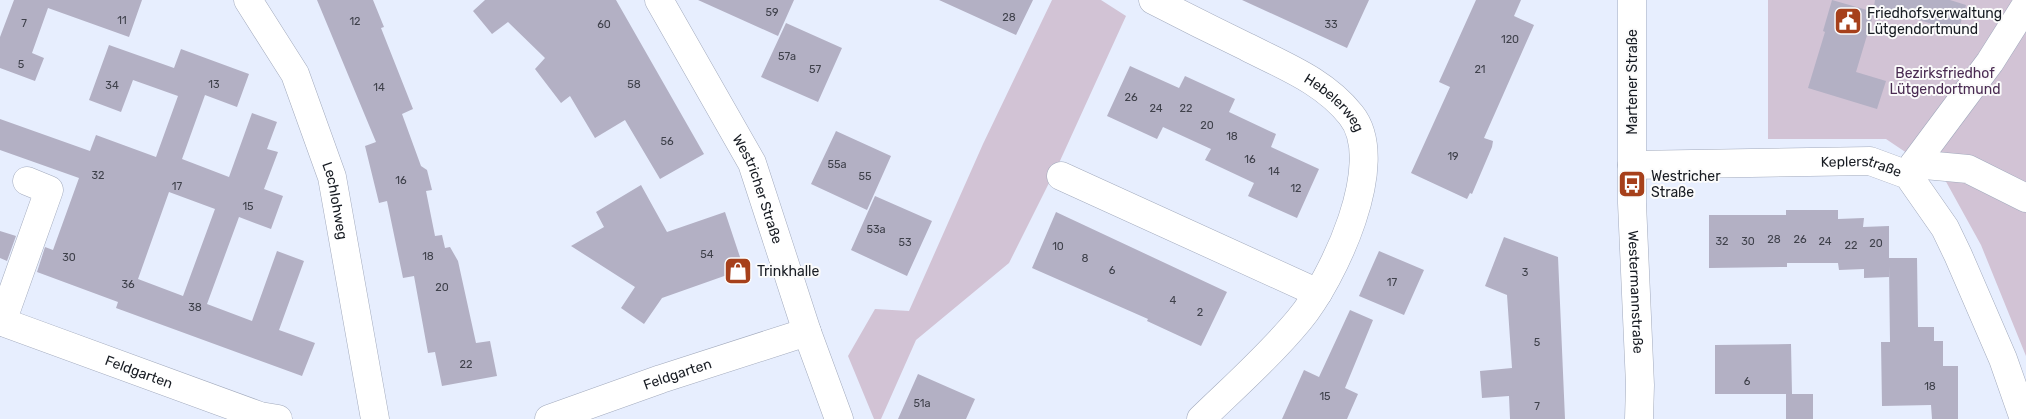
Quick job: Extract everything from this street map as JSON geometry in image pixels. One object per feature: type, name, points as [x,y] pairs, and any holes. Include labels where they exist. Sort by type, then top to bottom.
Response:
[{"type":"street","name":"Lechlohweg","points":[[248,0],[296,74],[332,177],[375,419]]},
{"type":"street","name":"Westricher Straße","points":[[659,0],[752,163],[807,332],[839,419]]},
{"type":"street","name":"Hebelerweg","points":[[1153,0],[1311,79],[1339,102],[1357,124],[1364,150],[1360,198],[1337,256],[1318,293],[1293,326],[1201,419]]},
{"type":"street","name":"Martener Straße","points":[[1632,0],[1632,165]]},
{"type":"street","points":[[2026,5],[1990,62],[1914,164],[1968,169],[2026,198]]},
{"type":"street","name":"Keplerstraße","points":[[1632,165],[1870,162],[1908,175],[1945,228],[1955,248],[2003,359],[2024,419]]},
{"type":"street","name":"Westermannstraße","points":[[1632,165],[1640,419]]},
{"type":"street","points":[[1061,176],[1318,293]]},
{"type":"street","points":[[1,321],[49,190],[27,181]]},
{"type":"street","name":"Feldgarten","points":[[1,321],[260,416],[278,419]]},
{"type":"street","name":"Feldgarten","points":[[549,419],[661,379],[807,332]]},
{"type":"green space","points":[[1052,0],[1101,0],[1126,16],[1059,163],[1009,263],[916,340],[881,419],[874,419],[848,356],[875,309],[909,311],[983,144]]},
{"type":"green space","name":"Bezirksfriedhof Lütgendortmund","points":[[1768,0],[2026,0],[2026,356],[1981,245],[1944,178],[1886,139],[1768,139]]},
{"type":"building","points":[[14,0],[142,0],[129,37],[48,8],[32,53],[44,58],[35,81],[0,68],[0,37]]},
{"type":"building","points":[[317,0],[373,0],[384,27],[381,28],[413,109],[402,114],[421,166],[427,170],[432,190],[426,191],[435,236],[442,235],[445,248],[450,247],[458,261],[476,343],[490,341],[497,376],[442,386],[435,352],[428,353],[414,276],[403,278],[387,201],[379,203],[365,146],[376,142]]},
{"type":"building","points":[[485,0],[616,0],[704,154],[660,179],[625,120],[595,138],[570,96],[561,103],[535,69],[545,58],[508,22],[492,34],[473,11]]},
{"type":"building","points":[[698,0],[794,0],[778,36]]},
{"type":"building","points":[[939,0],[1033,0],[1016,35]]},
{"type":"building","points":[[1242,0],[1369,0],[1347,48]]},
{"type":"building","points":[[1476,0],[1521,0],[1514,16],[1534,25],[1484,138],[1493,141],[1492,147],[1472,194],[1470,193],[1467,199],[1411,173],[1450,87],[1439,82]]},
{"type":"building","points":[[1832,0],[1874,12],[1856,72],[1886,81],[1877,109],[1808,88],[1825,32],[1823,31]]},
{"type":"building","points":[[1875,0],[1950,0],[1966,5],[1958,32],[1874,6]]},
{"type":"building","points":[[786,23],[842,48],[818,102],[761,77]]},
{"type":"building","points":[[109,45],[174,68],[181,49],[249,74],[237,107],[205,95],[182,159],[229,177],[252,113],[277,122],[267,149],[278,152],[264,189],[283,196],[271,229],[239,217],[207,304],[252,321],[277,251],[304,261],[279,330],[315,343],[302,376],[116,308],[118,302],[37,272],[45,247],[53,250],[79,178],[0,150],[0,119],[90,151],[96,135],[156,157],[178,96],[133,80],[121,112],[89,100]],"holes":[[[169,192],[215,209],[183,296],[138,279]]]},
{"type":"building","points":[[1130,66],[1179,88],[1185,76],[1235,99],[1229,112],[1276,134],[1271,147],[1319,169],[1297,218],[1248,196],[1254,183],[1205,160],[1211,149],[1163,127],[1157,139],[1107,116]]},
{"type":"building","points":[[836,131],[891,156],[867,210],[811,184]]},
{"type":"building","points":[[641,185],[667,232],[725,212],[744,269],[662,298],[644,324],[621,308],[635,287],[571,246],[604,227],[596,212]]},
{"type":"building","points":[[875,196],[932,221],[907,276],[851,250]]},
{"type":"building","points":[[1786,210],[1838,210],[1838,219],[1864,218],[1863,227],[1889,226],[1889,258],[1917,258],[1918,327],[1934,327],[1934,341],[1943,341],[1943,366],[1958,366],[1958,419],[1932,419],[1931,405],[1882,406],[1881,342],[1890,342],[1889,266],[1889,277],[1864,278],[1864,269],[1839,270],[1838,263],[1787,263],[1787,267],[1709,268],[1709,215],[1786,215]]},
{"type":"building","points":[[1056,212],[1227,292],[1201,346],[1147,321],[1148,319],[1032,268]]},
{"type":"building","points":[[0,231],[16,236],[7,261],[0,258]]},
{"type":"building","points":[[1504,237],[1558,257],[1565,419],[1510,419],[1509,396],[1482,398],[1480,371],[1512,368],[1507,295],[1485,286]]},
{"type":"building","points":[[1379,251],[1424,270],[1404,315],[1359,296]]},
{"type":"building","points":[[1350,310],[1373,320],[1345,388],[1358,394],[1347,419],[1282,419],[1304,370],[1319,377]]},
{"type":"building","points":[[1791,344],[1792,394],[1715,394],[1715,345]]},
{"type":"building","points":[[918,374],[975,399],[966,419],[898,419]]},
{"type":"building","points":[[1786,394],[1813,394],[1813,419],[1786,419]]},
{"type":"place","name":"Friedhofsverwaltung Lütgendortmund","points":[[1848,21]]},
{"type":"place","name":"Westricher Straße","points":[[1632,184]]},
{"type":"place","name":"Trinkhalle","points":[[738,271]]}]
